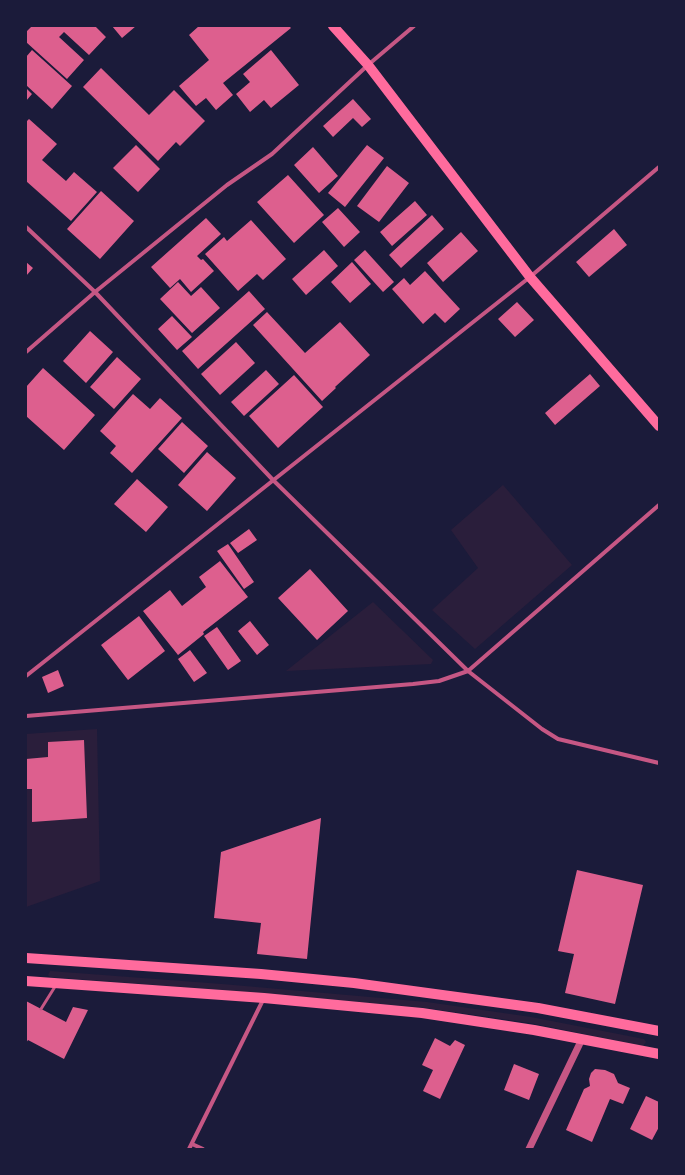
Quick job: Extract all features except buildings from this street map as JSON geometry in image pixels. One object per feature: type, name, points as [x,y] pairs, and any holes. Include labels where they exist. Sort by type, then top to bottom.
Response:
[{"type":"main road","points":[[333,26],[368,65],[530,277],[659,426]]},
{"type":"main road","points":[[26,958],[261,974],[354,983],[538,1008],[659,1031]]},
{"type":"main road","points":[[26,981],[264,998],[422,1013],[534,1030],[659,1054]]},
{"type":"street","points":[[26,352],[95,292],[227,185],[272,154],[368,65],[414,26]]},
{"type":"street","points":[[26,676],[530,277],[659,167]]},
{"type":"street","points":[[26,227],[95,292],[273,480],[468,671],[542,729],[558,739],[659,764]]},
{"type":"street","points":[[26,716],[439,681],[468,671],[659,505]]},
{"type":"street","points":[[189,1149],[264,998]]},
{"type":"street","points":[[529,1149],[582,1039]]},
{"type":"street","points":[[192,1144],[203,1149]]},
{"type":"lane","points":[[41,1009],[57,984]]},
{"type":"shaded area","points":[[503,485],[572,565],[475,649],[432,610],[478,568],[451,530]]},
{"type":"shaded area","points":[[373,602],[433,660],[431,664],[286,671]]},
{"type":"shaded area","points":[[97,729],[100,881],[26,907],[26,734]]},
{"type":"shaded area","points":[[50,971],[427,1002],[531,1017],[644,1039],[646,1042],[643,1046],[530,1023],[426,1008],[50,977],[48,975]]}]
